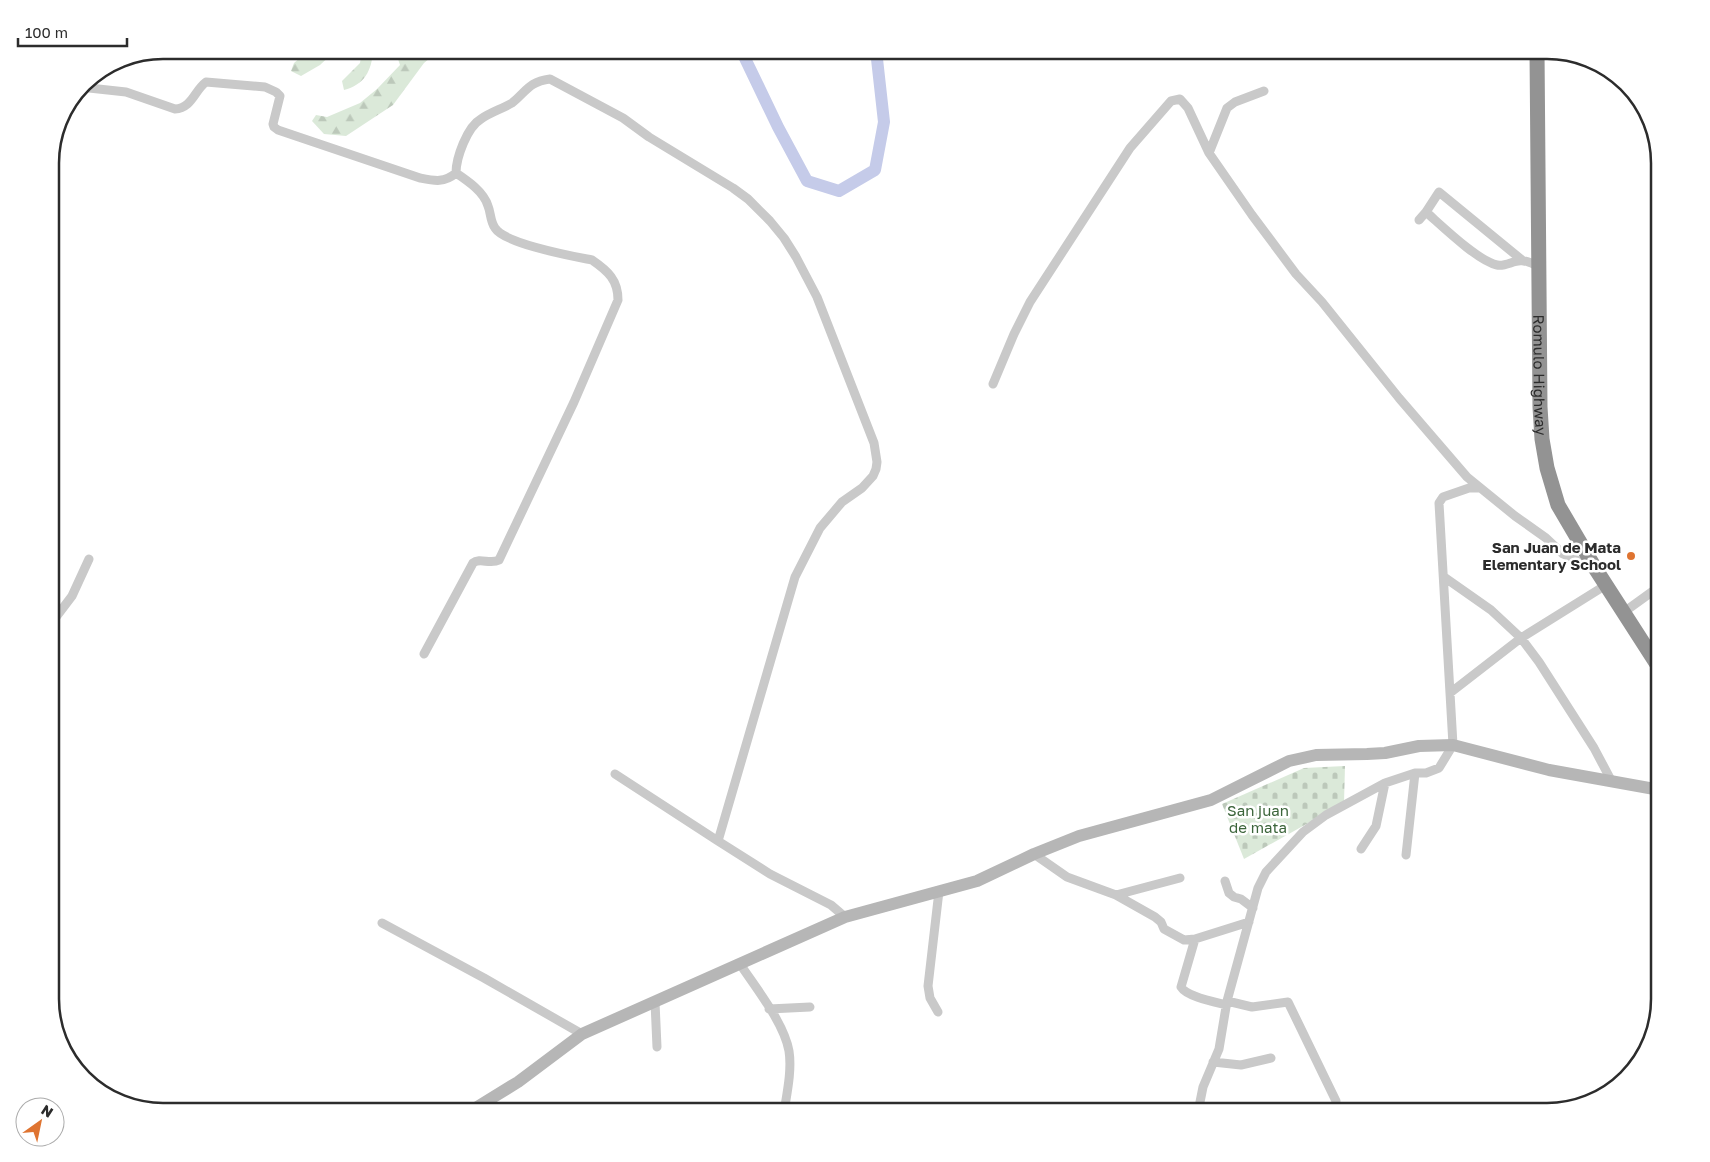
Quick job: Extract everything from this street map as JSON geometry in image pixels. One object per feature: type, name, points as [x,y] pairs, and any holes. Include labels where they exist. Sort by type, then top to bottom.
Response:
[{"type":"highway","name":"Romulo Highway","points":[[1537,59],[1540,407],[1542,439],[1547,468],[1558,505],[1595,568],[1651,655]]},
{"type":"street","points":[[456,174],[456,165],[461,149],[476,122],[504,108],[535,82],[555,80],[623,118],[649,137],[748,199],[784,238],[817,297],[874,443],[877,462],[876,469],[873,476],[862,488],[842,502],[820,528],[795,577],[718,841]]},
{"type":"street","points":[[90,89],[126,92],[175,109],[189,104],[206,82],[265,87],[280,96],[273,124],[278,130],[420,178],[435,181],[448,180],[456,174]]},
{"type":"street","points":[[1209,153],[1227,108],[1235,102],[1264,91]]},
{"type":"street","points":[[993,384],[1018,326],[1035,294],[1130,148],[1171,101],[1180,99],[1188,108],[1209,153],[1296,274],[1322,302],[1399,398],[1467,478],[1543,536],[1563,554],[1595,568]]},
{"type":"street","points":[[424,654],[473,563],[478,560],[493,563],[499,560],[574,402],[618,300],[616,283],[592,260],[527,245],[498,232],[494,227],[486,201],[473,186],[456,174]]},
{"type":"street","points":[[1419,220],[1439,192],[1509,251],[1522,260],[1538,266]]},
{"type":"street","points":[[1426,212],[1479,257],[1498,266],[1522,260]]},
{"type":"street","points":[[1498,266],[1509,251]]},
{"type":"street","points":[[1200,1103],[1203,1087],[1219,1049],[1227,1003],[1258,888],[1266,872],[1303,832],[1326,815],[1385,783],[1415,772],[1426,773],[1439,768],[1453,745],[1439,506],[1440,500],[1443,497],[1460,491],[1478,488]]},
{"type":"street","points":[[59,613],[72,596],[89,559]]},
{"type":"street","points":[[1444,577],[1491,610],[1521,638],[1539,662],[1594,748],[1611,780]]},
{"type":"street","points":[[1450,693],[1521,638],[1606,585]]},
{"type":"street","points":[[1624,612],[1651,592]]},
{"type":"street","points":[[484,1103],[518,1082],[582,1034],[845,916],[976,881],[1034,854],[1079,836],[1211,800],[1289,760],[1316,755],[1385,753],[1419,746],[1453,745],[1549,770],[1651,788]]},
{"type":"street","points":[[1406,855],[1415,772]]},
{"type":"street","points":[[615,774],[770,874],[831,905],[845,916]]},
{"type":"street","points":[[1361,849],[1376,826],[1385,783]]},
{"type":"street","points":[[1034,854],[1068,877],[1116,895],[1155,917],[1164,929],[1181,939],[1188,941],[1249,922]]},
{"type":"street","points":[[1116,895],[1180,878]]},
{"type":"street","points":[[1225,881],[1229,893],[1234,897],[1242,899],[1253,908]]},
{"type":"street","points":[[938,1012],[930,998],[928,986],[939,891]]},
{"type":"street","points":[[382,923],[582,1034]]},
{"type":"street","points":[[1196,939],[1181,987],[1183,990],[1193,996],[1252,1007],[1288,1002],[1336,1103]]},
{"type":"street","points":[[740,964],[782,1028],[789,1053],[790,1065],[785,1103]]},
{"type":"street","points":[[655,1002],[657,1046]]},
{"type":"street","points":[[769,1008],[810,1007]]},
{"type":"street","points":[[1213,1062],[1241,1065],[1271,1058]]},
{"type":"green space","points":[[299,59],[326,59],[301,76],[291,71],[294,63]]},
{"type":"green space","points":[[361,59],[372,59],[369,71],[362,81],[344,90],[342,81],[360,63]]},
{"type":"green space","points":[[398,59],[429,59],[393,105],[346,136],[324,134],[312,121],[316,115],[327,117],[360,103],[377,89],[400,65]]},
{"type":"green space","name":"San juan de mata","points":[[1345,766],[1344,803],[1244,859],[1222,804],[1304,768]]},
{"type":"waterway","points":[[745,59],[778,127],[807,181],[839,191],[875,170],[884,122],[877,59]]},
{"type":"place","name":"San Juan de Mata Elementary School","points":[[1631,556]]}]
